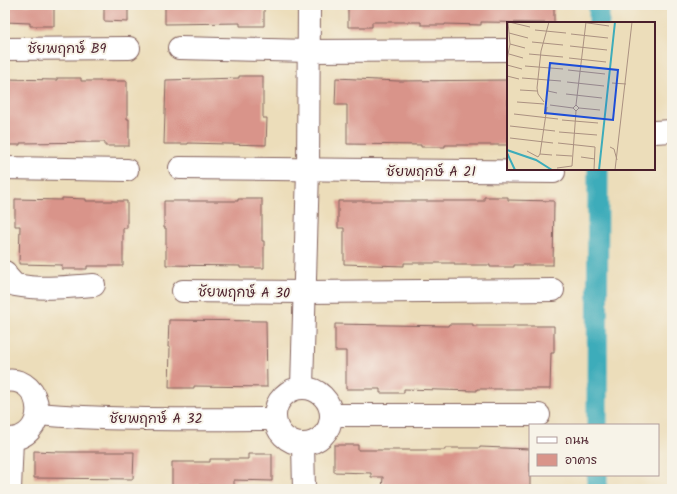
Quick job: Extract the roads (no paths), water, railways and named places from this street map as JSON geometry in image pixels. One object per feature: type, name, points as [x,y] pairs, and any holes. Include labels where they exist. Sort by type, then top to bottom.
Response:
[{"type":"street","points":[[302,387],[308,170],[309,5]]},
{"type":"street","name":"ชัยพฤกษ์ B9","points":[[5,48],[129,48]]},
{"type":"street","points":[[179,48],[309,51],[507,50]]},
{"type":"street","points":[[655,132],[672,131]]},
{"type":"street","points":[[5,168],[127,170]]},
{"type":"street","name":"ชัยพฤกษ์ A 21","points":[[180,168],[554,172]]},
{"type":"street","points":[[5,272],[15,285],[26,287],[50,289],[94,285]]},
{"type":"street","name":"ชัยพฤกษ์ A 30","points":[[183,291],[304,292],[553,290]]},
{"type":"street","points":[[5,381],[18,382],[27,387],[34,395],[38,404],[38,414],[33,426],[24,435],[8,439],[10,489]]},
{"type":"street","points":[[302,387],[311,388],[326,398],[332,415],[326,432],[316,441],[303,444],[287,440],[276,427],[274,419],[278,401],[292,389],[302,387]]},
{"type":"street","name":"ชัยพฤกษ์ A 32","points":[[38,414],[74,417],[143,419],[274,419]]},
{"type":"street","points":[[332,415],[539,415]]},
{"type":"street","points":[[303,444],[304,489]]},
{"type":"waterway","points":[[599,5],[599,22]]},
{"type":"waterway","points":[[597,424],[598,170]]},
{"type":"waterway","points":[[597,476],[597,489]]}]
